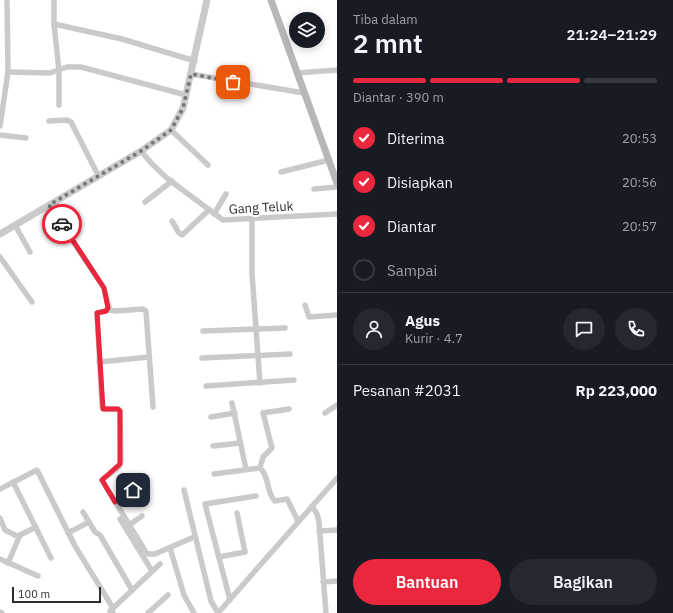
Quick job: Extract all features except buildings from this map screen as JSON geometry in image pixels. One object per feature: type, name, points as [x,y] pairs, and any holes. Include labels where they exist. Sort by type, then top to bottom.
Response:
[{"type":"main road","points":[[271,0],[304,93],[332,164],[337,183]]},
{"type":"street","points":[[0,126],[8,72],[7,0]]},
{"type":"street","points":[[54,0],[54,24],[59,70],[59,105]]},
{"type":"street","points":[[0,234],[141,151],[171,130],[179,118],[186,95],[195,61],[207,0]]},
{"type":"street","points":[[54,24],[122,38],[195,61]]},
{"type":"street","points":[[8,72],[40,73],[67,67],[80,67],[186,95]]},
{"type":"street","points":[[297,73],[337,70]]},
{"type":"street","points":[[191,74],[304,93]]},
{"type":"street","points":[[49,121],[67,120],[71,122],[98,175]]},
{"type":"street","points":[[171,130],[208,165]]},
{"type":"street","points":[[0,135],[26,138]]},
{"type":"street","name":"Gang Teluk","points":[[141,151],[152,164],[172,181],[211,212],[225,220],[337,214]]},
{"type":"street","points":[[281,172],[332,164]]},
{"type":"street","points":[[145,202],[172,181]]},
{"type":"street","points":[[314,189],[337,187]]},
{"type":"street","points":[[172,221],[179,233],[182,235],[211,212],[226,194]]},
{"type":"street","points":[[49,205],[104,288],[108,310]]},
{"type":"street","points":[[252,219],[252,274],[260,383]]},
{"type":"street","points":[[15,225],[30,252]]},
{"type":"street","points":[[0,257],[32,302]]},
{"type":"street","points":[[305,305],[309,317],[337,315]]},
{"type":"street","points":[[153,407],[146,311],[143,309],[116,311],[108,310],[97,313],[103,409],[118,409],[121,415],[120,464],[102,480],[146,554],[155,554],[194,537]]},
{"type":"street","points":[[203,331],[285,328]]},
{"type":"street","points":[[202,358],[258,357],[290,354]]},
{"type":"street","points":[[99,362],[149,357]]},
{"type":"street","points":[[206,386],[294,380]]},
{"type":"street","points":[[232,403],[246,469]]},
{"type":"street","points":[[325,413],[337,405]]},
{"type":"street","points":[[260,468],[263,457],[272,448],[263,412],[289,409]]},
{"type":"street","points":[[211,416],[234,413]]},
{"type":"street","points":[[214,446],[240,443]]},
{"type":"street","points":[[214,474],[260,468],[266,474],[271,497],[275,501],[287,499],[298,522]]},
{"type":"street","points":[[0,489],[37,470],[68,533],[113,610],[160,564]]},
{"type":"street","points":[[184,490],[194,537],[211,600],[218,613],[337,478]]},
{"type":"street","points":[[13,482],[51,558]]},
{"type":"street","points":[[115,502],[133,490]]},
{"type":"street","points":[[230,600],[205,504],[256,496]]},
{"type":"street","points":[[312,506],[317,514],[326,613]]},
{"type":"street","points":[[84,512],[95,532],[100,535],[132,590]]},
{"type":"street","points":[[219,558],[244,552],[237,513]]},
{"type":"street","points":[[129,525],[142,516]]},
{"type":"street","points":[[0,518],[6,530],[20,537]]},
{"type":"street","points":[[120,519],[152,572]]},
{"type":"street","points":[[68,533],[89,522]]},
{"type":"street","points":[[8,562],[20,535],[36,527]]},
{"type":"street","points":[[319,531],[337,530]]},
{"type":"street","points":[[170,548],[184,595],[194,613]]},
{"type":"street","points":[[0,559],[38,576]]},
{"type":"street","points":[[324,582],[337,581]]},
{"type":"street","points":[[148,613],[168,595]]},
{"type":"street","points":[[225,605],[227,613]]},
{"type":"way so far","points":[[62,224],[49,205],[141,151],[171,130],[179,118],[183,108],[191,74],[233,82]]},
{"type":"route","points":[[62,224],[104,288],[108,308],[106,311],[97,313],[100,385],[103,409],[115,408],[120,411],[120,464],[119,467],[102,480],[115,502],[133,490]]}]
